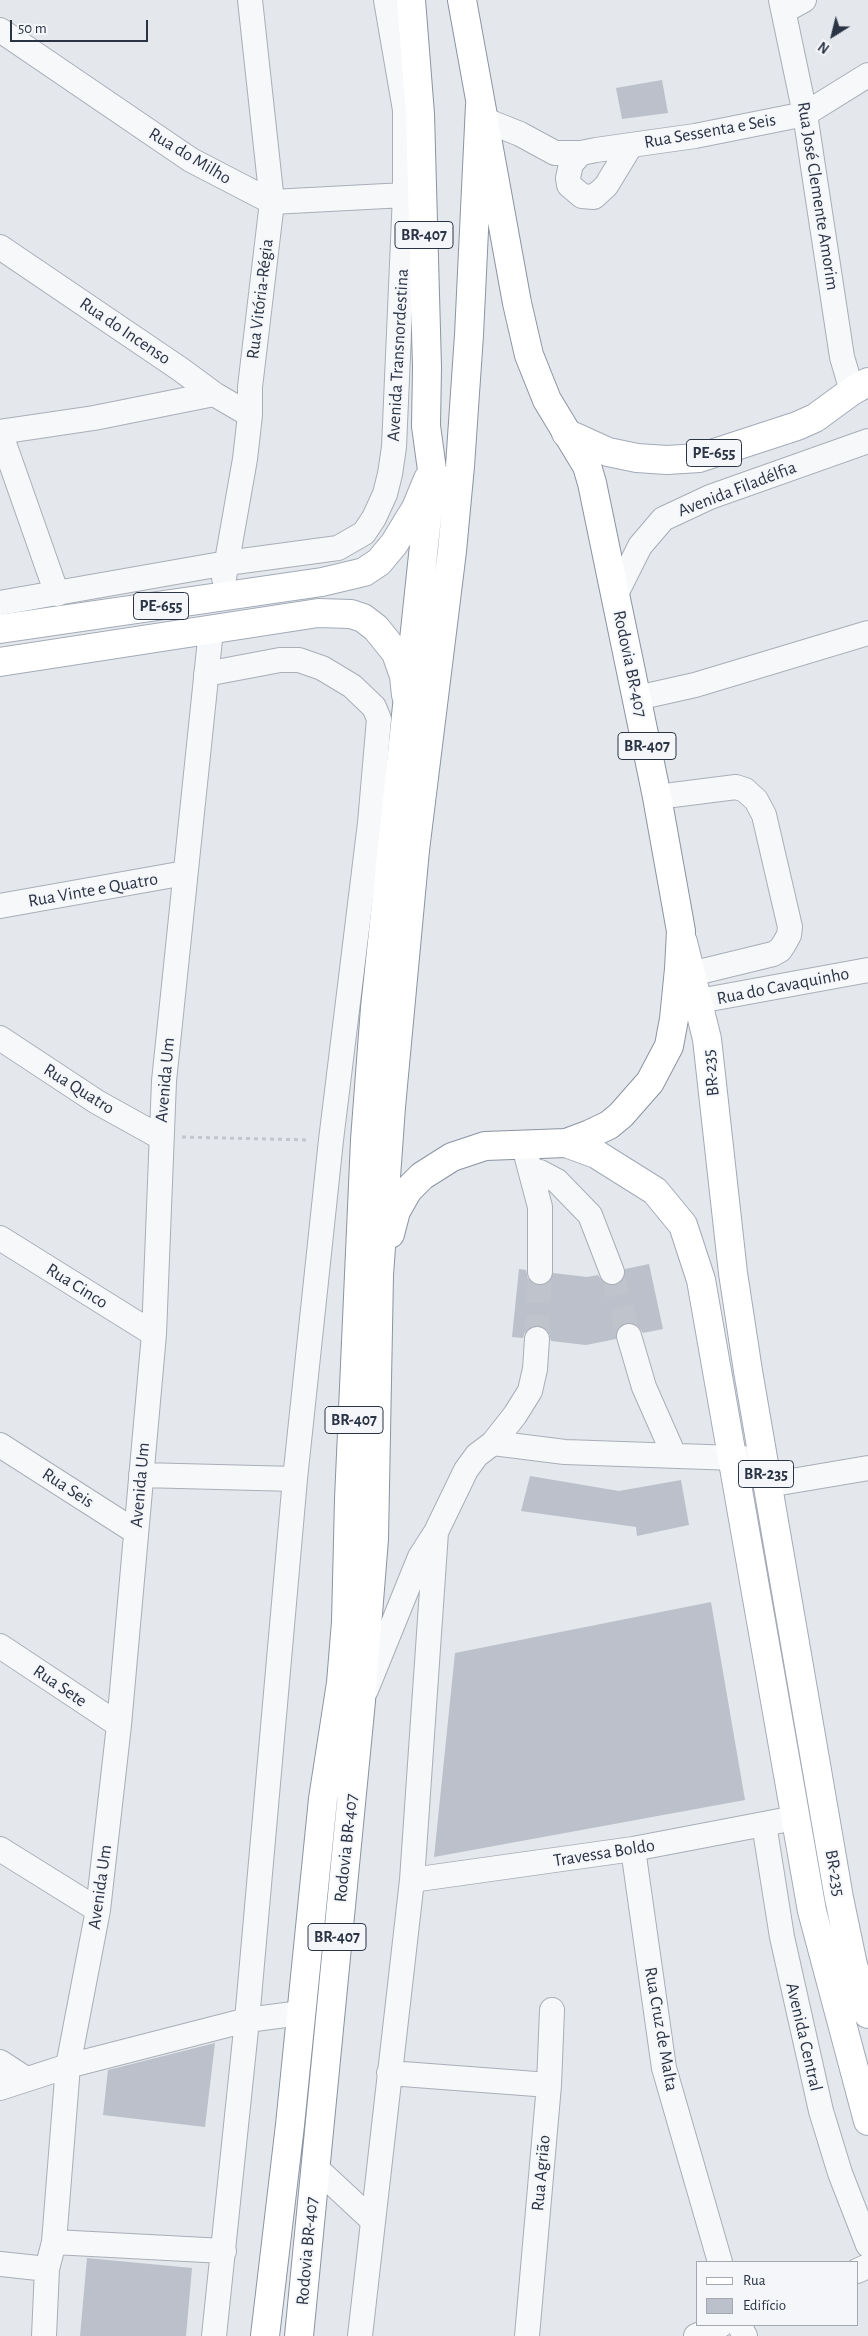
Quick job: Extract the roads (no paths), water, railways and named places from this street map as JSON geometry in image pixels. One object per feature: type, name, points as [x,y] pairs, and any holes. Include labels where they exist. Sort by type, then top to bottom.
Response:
[{"type":"main road","name":"BR-407","points":[[301,2013],[322,1799],[341,1683],[346,1622],[349,1499],[354,1432],[366,1140],[375,1008],[382,824],[408,707],[432,470],[426,426],[427,367],[421,124],[411,0]]},
{"type":"main road","name":"BR-407","points":[[462,0],[474,57],[482,113],[516,303],[529,355],[547,400],[566,433]]},
{"type":"main road","points":[[379,1275],[391,1107],[415,850],[451,561],[460,466],[482,113]]},
{"type":"main road","name":"PE-655","points":[[566,433],[608,452],[637,458],[667,460],[699,458],[797,426],[815,418],[860,387]]},
{"type":"main road","name":"Rodovia BR-407","points":[[566,433],[587,466],[616,594],[657,797],[681,931]]},
{"type":"main road","name":"PE-655","points":[[0,629],[338,579],[364,572],[379,562],[394,544],[416,508],[432,470]]},
{"type":"main road","name":"PE-655","points":[[0,662],[318,613],[352,614],[363,618],[381,634],[396,653],[404,676],[408,707]]},
{"type":"main road","points":[[379,1275],[396,1210],[408,1190],[434,1167],[468,1150],[485,1146],[566,1143],[590,1134],[608,1125],[621,1115],[650,1082],[659,1069],[669,1046],[674,1019],[681,931]]},
{"type":"main road","name":"BR-235","points":[[681,931],[707,1039],[733,1273],[839,1898],[861,1964],[868,2014]]},
{"type":"main road","name":"BR-235","points":[[566,1143],[596,1154],[655,1191],[683,1225],[701,1280],[812,1910],[868,2121]]},
{"type":"main road","name":"Rodovia BR-407","points":[[299,2336],[314,2166],[361,1701],[374,1538],[379,1275]]},
{"type":"main road","name":"Rodovia BR-407","points":[[265,2336],[301,2013]]},
{"type":"street","name":"Rua Vitória-Régia","points":[[220,597],[238,506],[250,415],[250,387],[272,202],[250,0]]},
{"type":"street","name":"Avenida Transnordestina","points":[[0,604],[227,563],[338,548],[364,533],[374,518],[385,494],[394,447],[405,195],[405,110],[386,0]]},
{"type":"street","name":"Rua José Clemente Amorim","points":[[790,4],[842,357],[860,387]]},
{"type":"street","name":"Rua do Milho","points":[[0,30],[191,160],[272,202]]},
{"type":"street","name":"Rua Sessenta e Seis","points":[[631,145],[606,186],[594,197],[582,196],[569,185],[568,178],[571,164],[581,153],[631,145],[695,136],[805,114],[868,75]]},
{"type":"street","points":[[482,113],[555,153],[581,153]]},
{"type":"street","points":[[272,202],[405,195]]},
{"type":"street","name":"Rua do Incenso","points":[[0,247],[180,368],[214,394],[250,415]]},
{"type":"street","points":[[58,594],[0,432],[94,418],[214,394]]},
{"type":"street","name":"Avenida Filadélfia","points":[[616,594],[640,546],[663,519],[710,497],[868,441]]},
{"type":"street","name":"Avenida Um","points":[[44,2336],[47,2269],[54,2242],[68,2066],[98,1910],[119,1725],[154,1334],[160,1137],[164,1081],[211,630]]},
{"type":"street","points":[[637,698],[696,685],[868,633]]},
{"type":"street","points":[[206,674],[280,660],[299,660],[338,676],[366,698],[374,706],[378,719],[382,824],[331,1140],[295,1479],[247,2020],[214,2336]]},
{"type":"street","points":[[657,797],[736,788],[745,790],[756,800],[764,815],[790,927],[789,935],[784,944],[780,950],[773,954],[691,974]]},
{"type":"street","name":"Rua Vinte e Quatro","points":[[0,906],[185,873]]},
{"type":"street","name":"Rua do Cavaquinho","points":[[699,1001],[868,970]]},
{"type":"street","name":"Rua Quatro","points":[[0,1038],[97,1102],[160,1137]]},
{"type":"street","points":[[522,1144],[532,1172],[540,1207],[540,1272]]},
{"type":"street","points":[[532,1172],[540,1172],[557,1181],[590,1215],[612,1272]]},
{"type":"street","name":"Rua Cinco","points":[[0,1238],[154,1334]]},
{"type":"street","points":[[629,1336],[644,1387],[674,1455]]},
{"type":"street","points":[[361,1701],[420,1557],[436,1532],[466,1470],[477,1455],[493,1443],[515,1415],[530,1391],[535,1369],[537,1339]]},
{"type":"street","points":[[493,1443],[565,1452],[731,1457],[766,1472],[868,1468]]},
{"type":"street","name":"Rua Seis","points":[[0,1445],[136,1532]]},
{"type":"street","points":[[141,1475],[295,1479]]},
{"type":"street","points":[[360,2336],[412,1880],[436,1532]]},
{"type":"street","name":"Rua Sete","points":[[0,1646],[119,1725]]},
{"type":"street","name":"Travessa Boldo","points":[[412,1880],[633,1849],[796,1818]]},
{"type":"street","name":"Avenida Central","points":[[764,1824],[782,1938],[821,2111],[840,2173],[868,2245]]},
{"type":"street","points":[[0,1849],[98,1910]]},
{"type":"street","name":"Rua Cruz de Malta","points":[[633,1849],[664,2068],[720,2261]]},
{"type":"street","name":"Rua Agrião","points":[[527,2336],[549,2085],[552,2010]]},
{"type":"street","points":[[0,2088],[68,2066],[247,2020],[301,2013]]},
{"type":"street","points":[[0,2062],[26,2079]]},
{"type":"street","points":[[389,2072],[549,2085]]},
{"type":"street","points":[[314,2166],[372,2220]]},
{"type":"street","points":[[54,2242],[224,2251]]},
{"type":"street","points":[[0,2264],[47,2269]]},
{"type":"street","points":[[696,2336],[719,2326]]},
{"type":"tunnel","points":[[537,1339],[540,1272]]},
{"type":"tunnel","points":[[612,1272],[629,1336]]}]
